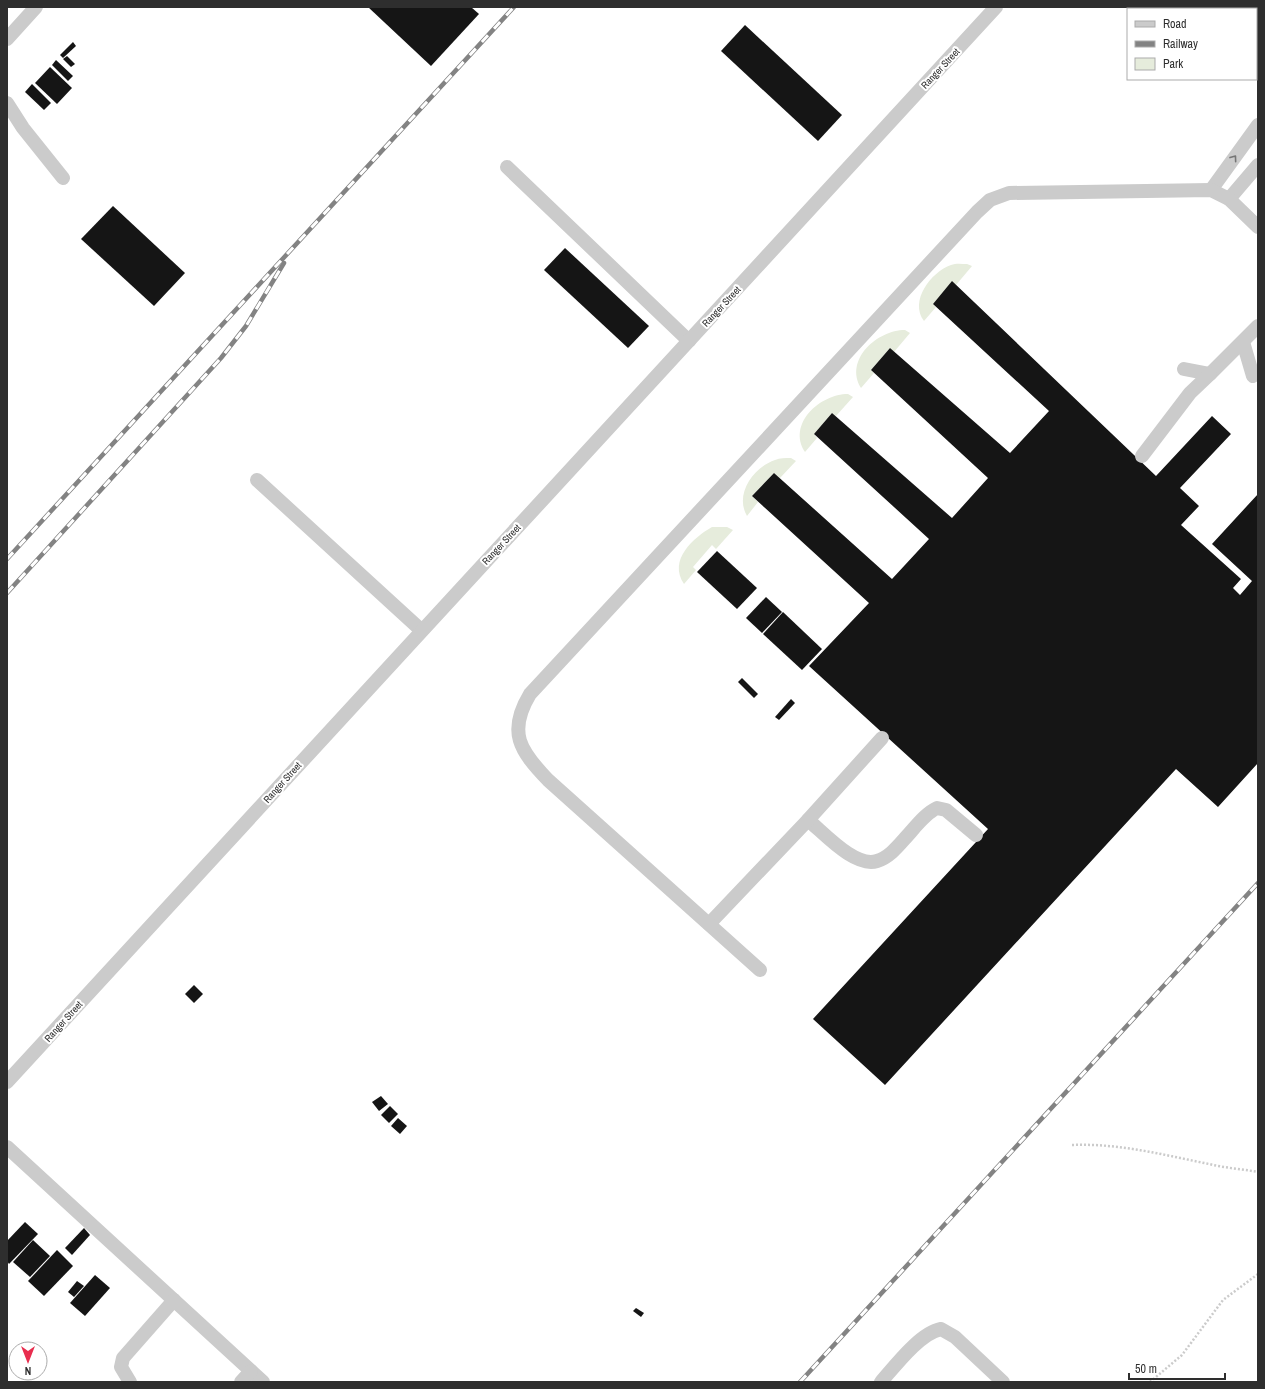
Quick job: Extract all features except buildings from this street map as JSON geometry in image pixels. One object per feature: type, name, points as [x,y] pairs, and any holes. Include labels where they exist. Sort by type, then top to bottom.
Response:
[{"type":"lane","points":[[8,36],[36,7]]},
{"type":"lane","name":"Ranger Street","points":[[7,1082],[421,630],[996,7]]},
{"type":"lane","points":[[7,103],[23,128],[63,178]]},
{"type":"lane","points":[[1211,190],[1257,127]]},
{"type":"lane","points":[[1229,199],[1258,164]]},
{"type":"lane","points":[[507,167],[689,341]]},
{"type":"lane","points":[[760,970],[548,780],[532,763],[523,752],[519,735],[518,721],[522,708],[530,694],[977,212],[990,200],[1009,193],[1211,190],[1229,199],[1258,227]]},
{"type":"lane","points":[[1142,456],[1190,393],[1258,326]]},
{"type":"lane","points":[[1243,342],[1253,376]]},
{"type":"lane","points":[[1184,369],[1210,374]]},
{"type":"lane","points":[[257,480],[421,630]]},
{"type":"lane","points":[[709,924],[808,820],[882,738]]},
{"type":"lane","points":[[808,820],[852,856],[869,862],[878,861],[896,848],[924,819],[937,808],[946,810],[976,835]]},
{"type":"lane","points":[[7,1147],[263,1382]]},
{"type":"lane","points":[[130,1382],[121,1368],[123,1358],[174,1300]]},
{"type":"lane","points":[[881,1382],[915,1346],[927,1336],[942,1329],[950,1333],[1003,1382]]},
{"type":"lane","points":[[240,1382],[251,1371]]},
{"type":"path","points":[[1072,1145],[1089,1144],[1136,1148],[1211,1165],[1258,1172]]},
{"type":"path","points":[[1150,1382],[1182,1355],[1223,1300],[1258,1274]]},
{"type":"green space","points":[[967,264],[972,266],[956,285],[952,282],[933,304],[936,307],[924,321],[920,313],[919,305],[924,288],[936,274],[943,269],[951,265]]},
{"type":"green space","points":[[905,330],[910,333],[894,352],[890,348],[871,370],[874,373],[861,388],[857,377],[857,367],[860,357],[866,348],[884,335],[894,331]]},
{"type":"green space","points":[[848,394],[853,397],[836,416],[832,413],[814,434],[817,438],[805,452],[801,441],[800,431],[803,421],[809,412],[827,399],[837,395]]},
{"type":"green space","points":[[791,458],[796,461],[780,478],[774,473],[752,496],[758,502],[747,516],[743,499],[748,482],[753,475],[767,464],[775,460]]},
{"type":"green space","points":[[712,527],[727,527],[733,530],[716,549],[712,545],[693,567],[696,570],[684,584],[680,575],[679,567],[681,558],[697,537]]},
{"type":"railway","points":[[7,559],[514,7]]},
{"type":"railway","points":[[7,593],[221,358],[246,326],[284,263]]},
{"type":"railway","points":[[800,1382],[1258,883]]}]
